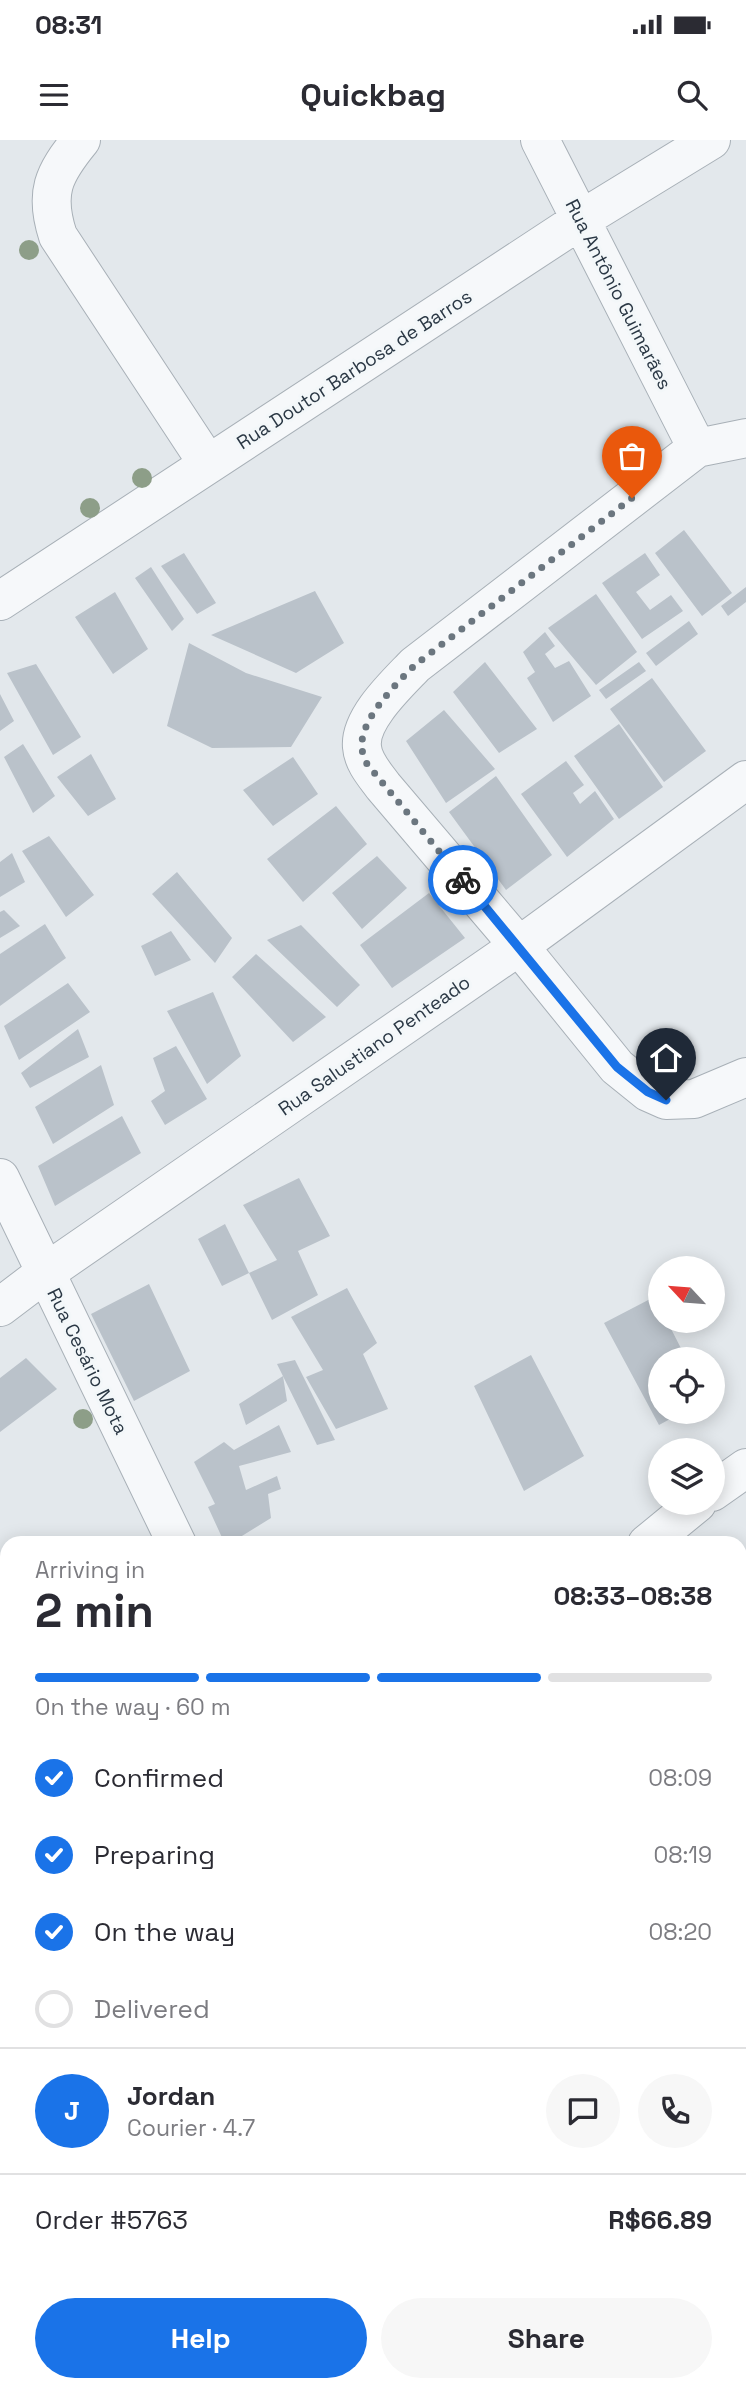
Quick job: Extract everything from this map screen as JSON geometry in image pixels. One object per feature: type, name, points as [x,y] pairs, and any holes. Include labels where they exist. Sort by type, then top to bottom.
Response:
[{"type":"street","points":[[81,140],[59,172],[51,194],[50,211],[58,236],[208,464]]},
{"type":"street","name":"Rua Antônio Guimarães","points":[[540,140],[698,448]]},
{"type":"street","name":"Rua Doutor Barbosa de Barros","points":[[0,601],[582,219],[710,140]]},
{"type":"street","points":[[746,438],[698,448],[415,665],[370,718],[361,746],[367,764],[383,786],[519,946],[617,1067],[648,1092],[666,1100],[694,1099],[746,1077]]},
{"type":"street","name":"Rua Salustiano Penteado","points":[[0,1307],[45,1273],[519,946],[746,780]]},
{"type":"street","name":"Rua Cesário Mota","points":[[0,1178],[173,1536]]},
{"type":"street","points":[[725,1483],[746,1468]]},
{"type":"street","points":[[657,1536],[682,1515]]},
{"type":"building","points":[[684,530],[732,593],[702,616],[655,553]]},
{"type":"building","points":[[184,553],[216,603],[197,614],[161,566]]},
{"type":"building","points":[[645,553],[660,575],[636,592],[650,610],[671,595],[683,611],[642,639],[602,583]]},
{"type":"building","points":[[151,567],[184,619],[172,631],[135,578]]},
{"type":"building","points":[[746,587],[746,602],[728,616],[721,606]]},
{"type":"building","points":[[315,591],[344,643],[296,673],[211,635]]},
{"type":"building","points":[[115,592],[148,649],[113,674],[75,617]]},
{"type":"building","points":[[596,594],[637,652],[596,685],[548,628]]},
{"type":"building","points":[[689,621],[698,634],[656,666],[646,653]]},
{"type":"building","points":[[545,632],[555,646],[545,654],[555,668],[569,661],[591,696],[553,722],[527,678],[535,672],[523,652]]},
{"type":"building","points":[[189,643],[246,673],[322,697],[291,747],[212,748],[167,726]]},
{"type":"building","points":[[485,662],[537,729],[499,753],[453,692]]},
{"type":"building","points":[[639,662],[646,671],[606,699],[599,690]]},
{"type":"building","points":[[36,664],[81,737],[53,755],[7,673]]},
{"type":"building","points":[[652,678],[706,751],[664,782],[610,709]]},
{"type":"building","points":[[0,694],[14,721],[0,731]]},
{"type":"building","points":[[444,710],[495,769],[446,803],[406,741]]},
{"type":"building","points":[[619,724],[663,787],[619,819],[574,756]]},
{"type":"building","points":[[23,744],[55,796],[33,813],[4,757]]},
{"type":"building","points":[[91,754],[116,799],[88,816],[57,777]]},
{"type":"building","points":[[293,757],[318,794],[273,826],[243,790]]},
{"type":"building","points":[[566,761],[584,785],[573,793],[580,804],[595,791],[614,819],[567,857],[521,794]]},
{"type":"building","points":[[496,776],[552,855],[506,890],[449,812]]},
{"type":"building","points":[[336,806],[367,844],[303,902],[267,859]]},
{"type":"building","points":[[49,836],[94,895],[66,917],[22,851]]},
{"type":"building","points":[[12,853],[25,882],[0,897],[0,862]]},
{"type":"building","points":[[377,856],[407,888],[362,929],[332,893]]},
{"type":"building","points":[[177,872],[232,938],[215,963],[152,894]]},
{"type":"building","points":[[429,893],[465,938],[392,988],[360,945]]},
{"type":"building","points":[[4,910],[20,926],[0,938],[0,912]]},
{"type":"building","points":[[45,924],[66,958],[0,1006],[0,954]]},
{"type":"building","points":[[301,925],[360,985],[337,1007],[267,940]]},
{"type":"building","points":[[171,931],[191,960],[155,976],[141,946]]},
{"type":"building","points":[[256,954],[326,1017],[293,1042],[232,977]]},
{"type":"building","points":[[68,983],[90,1012],[19,1060],[4,1026]]},
{"type":"building","points":[[213,992],[241,1056],[207,1084],[167,1011]]},
{"type":"building","points":[[78,1029],[89,1057],[30,1088],[21,1073]]},
{"type":"building","points":[[176,1046],[207,1099],[165,1125],[151,1101],[165,1091],[153,1058]]},
{"type":"building","points":[[101,1065],[114,1105],[53,1144],[35,1107]]},
{"type":"building","points":[[122,1116],[141,1153],[55,1206],[38,1166]]},
{"type":"building","points":[[299,1178],[330,1236],[298,1251],[318,1295],[272,1320],[249,1273],[277,1260],[243,1205]]},
{"type":"building","points":[[225,1224],[249,1273],[222,1286],[198,1239]]},
{"type":"building","points":[[149,1284],[190,1371],[134,1401],[91,1314]]},
{"type":"building","points":[[347,1288],[377,1343],[363,1354],[388,1409],[336,1429],[306,1377],[323,1370],[291,1317]]},
{"type":"building","points":[[648,1300],[648,1334],[674,1334],[680,1347],[648,1347],[648,1405],[604,1323]]},
{"type":"building","points":[[531,1355],[584,1456],[524,1491],[474,1386]]},
{"type":"building","points":[[26,1358],[57,1389],[0,1432],[0,1378]]},
{"type":"building","points":[[295,1360],[335,1440],[317,1445],[277,1364]]},
{"type":"building","points":[[283,1376],[287,1401],[246,1425],[239,1404]]},
{"type":"building","points":[[279,1425],[291,1452],[239,1466],[246,1490],[277,1476],[281,1489],[268,1494],[271,1518],[242,1536],[221,1536],[208,1507],[215,1504],[194,1462],[224,1442],[234,1450]]},
{"type":"way so far","points":[[463,880],[367,764],[361,746],[370,718],[415,665],[632,498]]},
{"type":"route","points":[[463,880],[617,1067],[648,1092],[666,1100]]}]
